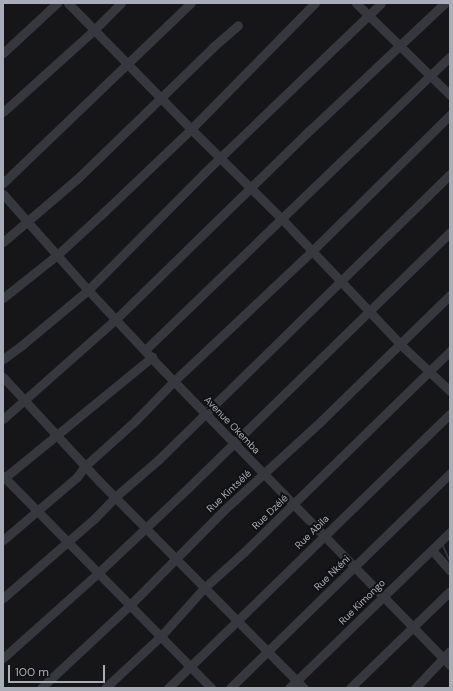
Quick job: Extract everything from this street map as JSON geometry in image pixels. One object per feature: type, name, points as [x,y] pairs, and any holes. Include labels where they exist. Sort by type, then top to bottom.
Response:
[{"type":"street","points":[[3,53],[57,3]]},
{"type":"street","points":[[68,3],[190,129],[281,218],[368,312],[450,391]]},
{"type":"street","points":[[3,112],[94,30],[121,3]]},
{"type":"street","points":[[3,183],[191,3]]},
{"type":"street","points":[[3,298],[57,256],[190,129],[315,3]]},
{"type":"street","points":[[356,3],[450,95]]},
{"type":"street","points":[[3,359],[88,290],[220,158],[381,3]]},
{"type":"street","points":[[3,419],[116,319],[310,130],[401,46],[444,3]]},
{"type":"street","points":[[3,242],[78,178],[238,25]]},
{"type":"street","points":[[211,688],[130,605],[97,574],[69,541],[4,478],[148,353],[281,218],[450,56]]},
{"type":"street","points":[[3,540],[38,512],[77,477],[85,466],[136,420],[174,381],[312,251],[450,115]]},
{"type":"street","points":[[3,598],[94,519],[115,497],[206,413],[450,174]]},
{"type":"street","name":"Avenue Okemba","points":[[3,194],[88,290],[174,381],[263,474],[355,566],[450,666]]},
{"type":"street","points":[[3,658],[97,574],[234,443],[450,232]]},
{"type":"street","name":"Rue Kintsélé","points":[[41,688],[130,605],[175,559],[263,474],[322,420],[450,295]]},
{"type":"street","name":"Rue Dzélé","points":[[106,688],[161,636],[204,588],[293,504],[450,351]]},
{"type":"street","points":[[3,377],[85,466],[175,559],[237,620],[266,652],[304,688]]},
{"type":"street","name":"Rue Abila","points":[[168,688],[450,414]]},
{"type":"street","name":"Rue Nkéni","points":[[230,688],[450,473]]},
{"type":"street","name":"Rue Kimongo","points":[[289,688],[450,532]]},
{"type":"street","points":[[432,550],[450,571]]},
{"type":"street","points":[[350,688],[413,628],[450,590]]},
{"type":"street","points":[[415,688],[450,650]]},
{"type":"waterway","points":[[442,544],[450,561]]}]
